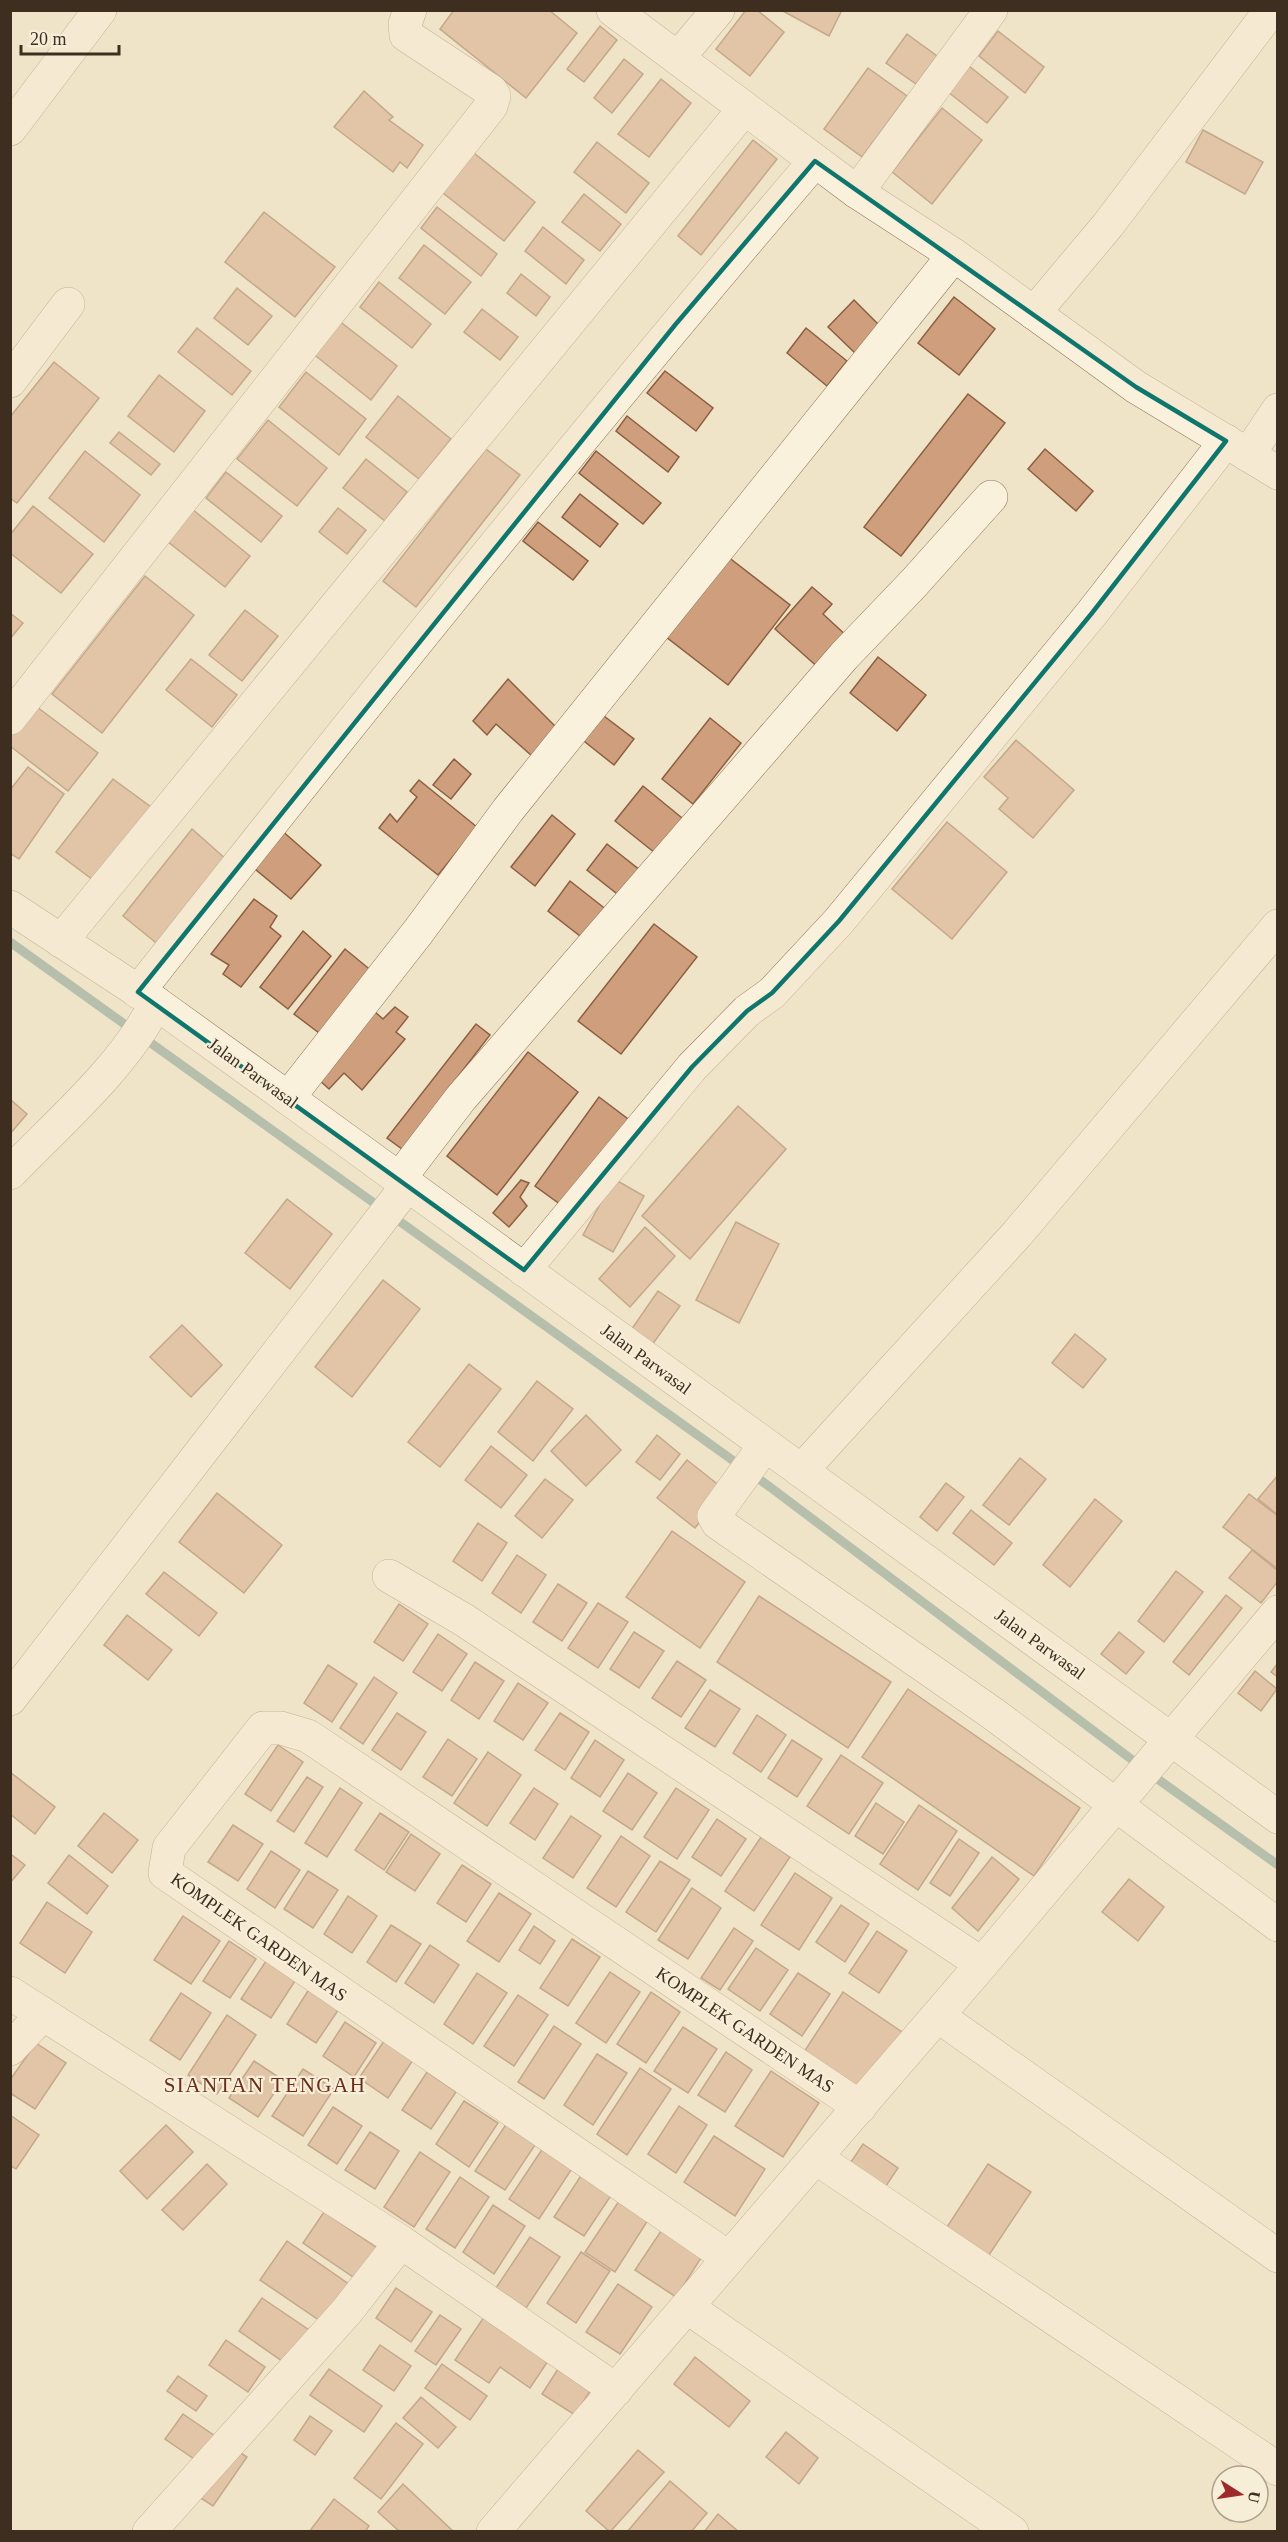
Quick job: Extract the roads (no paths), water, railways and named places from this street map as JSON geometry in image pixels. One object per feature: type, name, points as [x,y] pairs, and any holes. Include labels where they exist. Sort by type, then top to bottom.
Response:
[{"type":"street","points":[[10,129],[99,10]]},
{"type":"street","points":[[10,718],[490,106],[494,96],[490,91],[406,35],[405,24],[410,10]]},
{"type":"street","points":[[613,10],[857,192],[954,255],[1136,387],[1278,473]]},
{"type":"street","points":[[678,58],[718,10]]},
{"type":"street","points":[[857,192],[991,10]]},
{"type":"street","points":[[1034,313],[1108,225],[1270,10]]},
{"type":"street","points":[[62,941],[744,109]]},
{"type":"street","points":[[10,1173],[125,1051],[147,1006],[279,812],[675,325],[815,161]]},
{"type":"street","points":[[288,1098],[418,932],[508,810],[954,255]]},
{"type":"street","points":[[10,381],[68,304]]},
{"type":"street","points":[[524,1270],[692,1067],[747,1011],[772,993],[839,921],[1092,614],[1237,448],[1278,410]]},
{"type":"street","points":[[10,1699],[375,1226],[461,1098],[844,656],[914,583],[991,497]]},
{"type":"street","name":"Jalan Parwasal","points":[[10,907],[62,941],[147,1006],[288,1098],[402,1187],[524,1270],[752,1461],[801,1471],[1162,1747],[1278,1817]]},
{"type":"street","points":[[801,1471],[1017,1234],[1278,926]]},
{"type":"street","points":[[752,1461],[714,1516],[727,1531],[992,1713],[1124,1795],[1272,1911]]},
{"type":"street","points":[[389,1576],[464,1620],[982,1964]]},
{"type":"street","points":[[493,2532],[938,2016],[1162,1747],[1278,1612]]},
{"type":"street","name":"KOMPLEK GARDEN MAS","points":[[729,2258],[165,1873],[169,1848],[263,1728],[281,1728],[308,1736],[860,2107]]},
{"type":"street","points":[[10,1993],[401,2242],[616,2390]]},
{"type":"street","points":[[10,2049],[43,2014]]},
{"type":"street","points":[[938,2016],[1278,2256]]},
{"type":"street","points":[[816,2158],[1278,2469]]},
{"type":"street","points":[[148,2532],[347,2311],[401,2242]]},
{"type":"street","points":[[687,2307],[1012,2532]]},
{"type":"waterway","points":[[10,942],[770,1487],[1159,1780],[1278,1865]]},
{"type":"district","name":"SIANTAN TENGAH","points":[[265,2085]]}]
